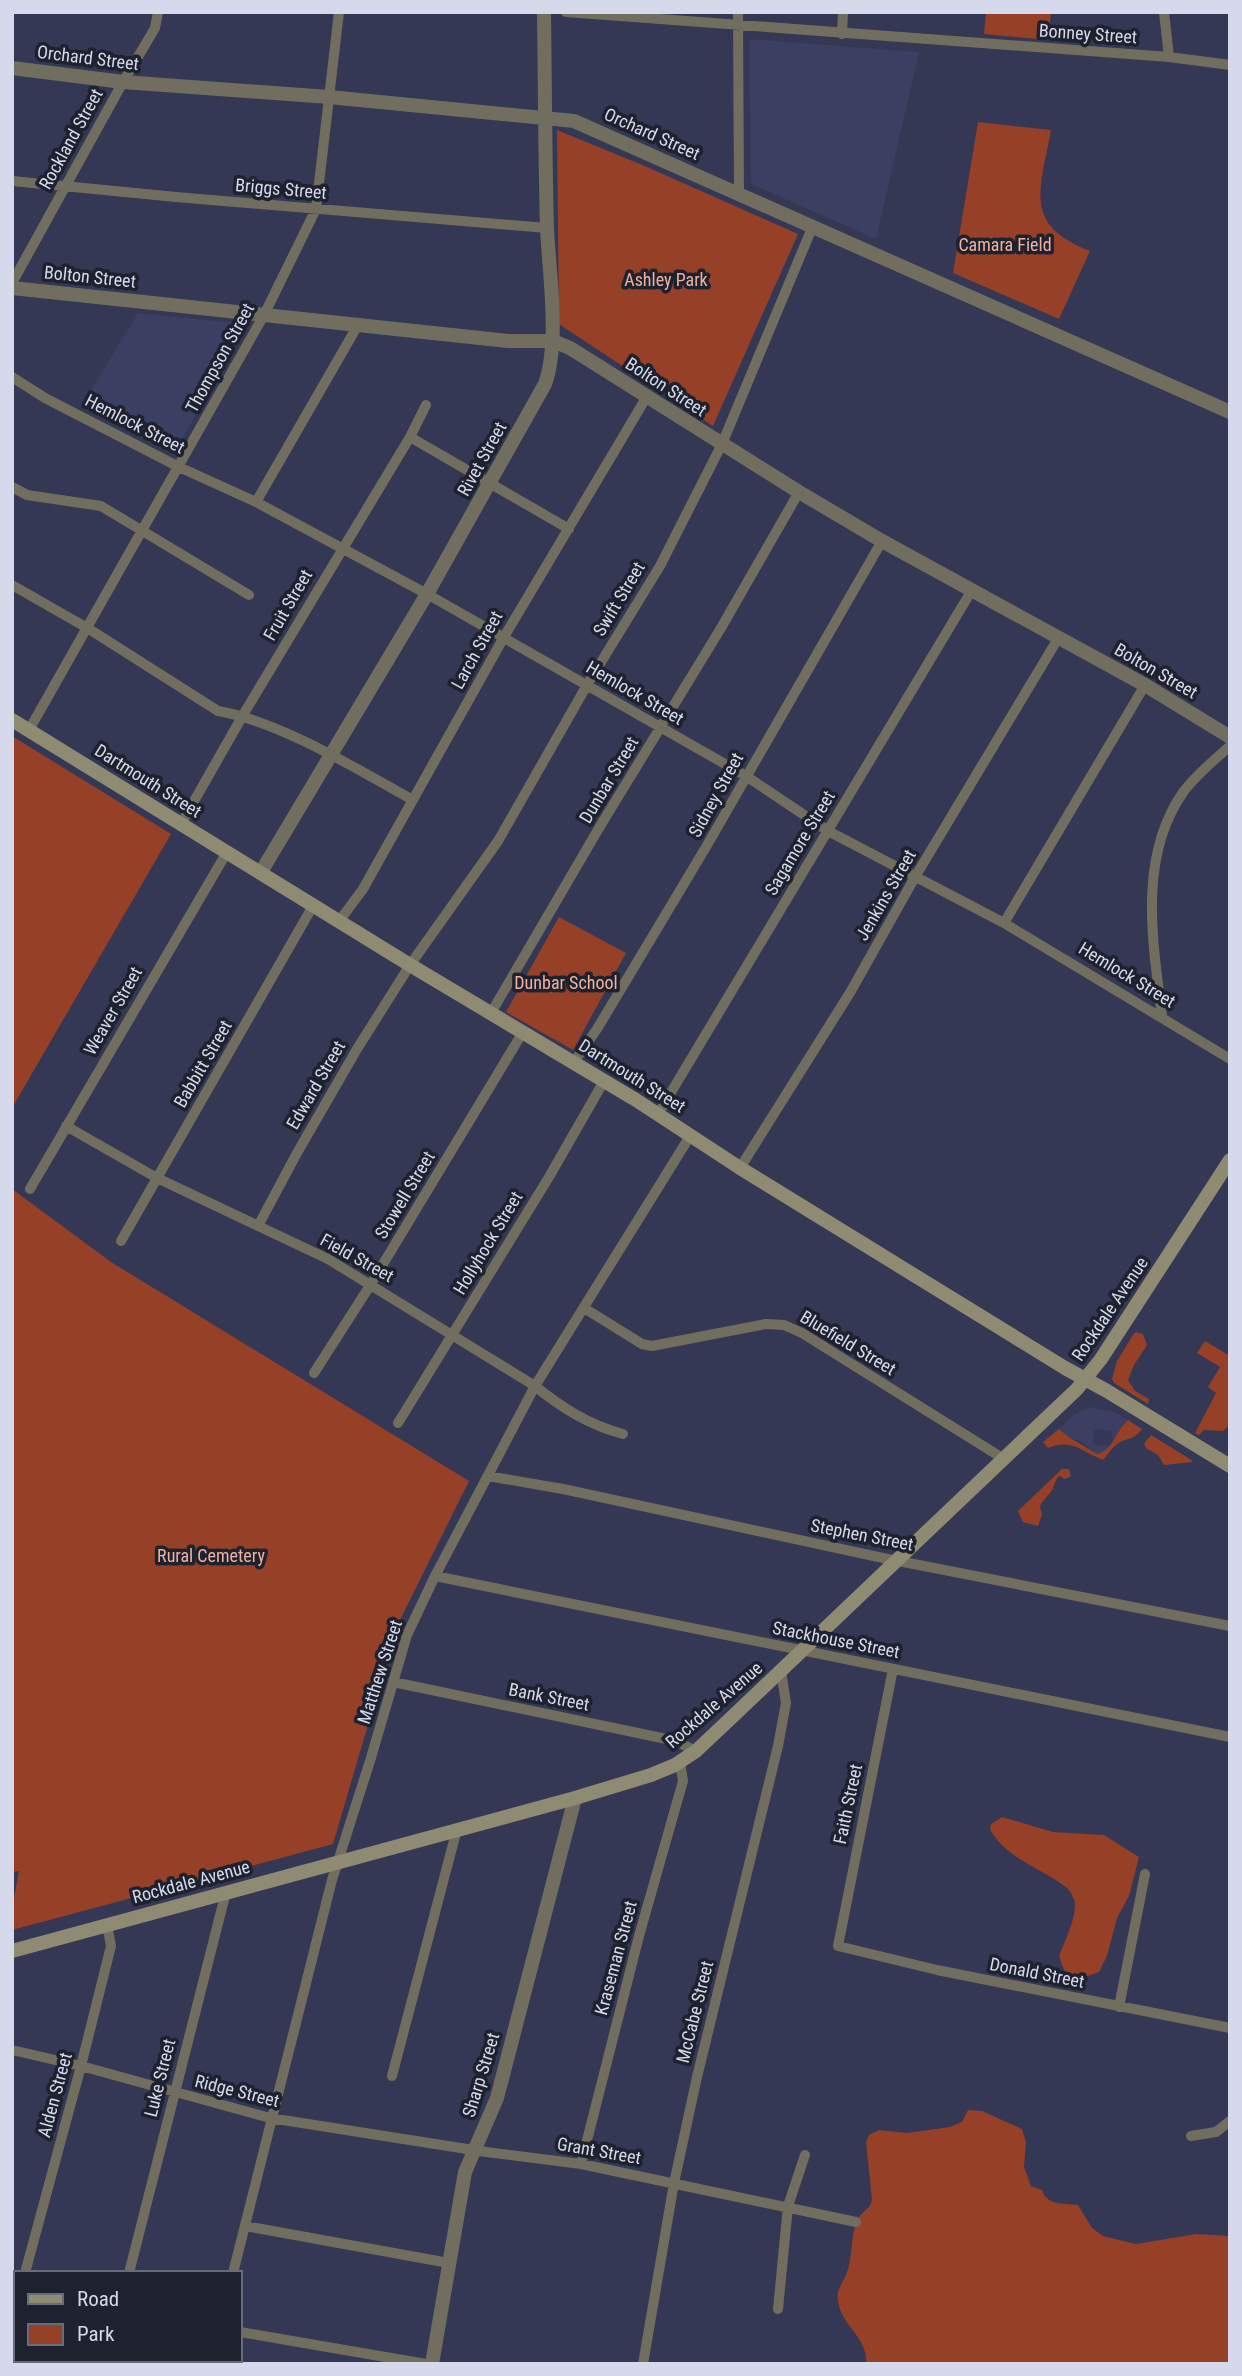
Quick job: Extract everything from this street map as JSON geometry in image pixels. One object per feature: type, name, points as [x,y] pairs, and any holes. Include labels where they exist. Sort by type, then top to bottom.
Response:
[{"type":"main road","name":"Dartmouth Street","points":[[12,720],[1230,1466]]},
{"type":"main road","name":"Rockdale Avenue","points":[[12,1951],[575,1798],[651,1775],[680,1762],[696,1751],[781,1671],[1086,1379],[1227,1169]]},
{"type":"street","name":"Rockland Street","points":[[12,286],[155,27],[158,12]]},
{"type":"street","name":"Thompson Street","points":[[29,730],[89,629],[264,315],[316,209],[339,12]]},
{"type":"street","name":"Rivet Street","points":[[261,873],[427,594],[550,371],[553,341],[547,228],[544,12]]},
{"type":"street","name":"Bonney Street","points":[[566,12],[1169,57],[1230,65]]},
{"type":"street","points":[[738,12],[739,195]]},
{"type":"street","points":[[842,34],[843,12]]},
{"type":"street","points":[[1164,12],[1169,57]]},
{"type":"street","name":"Orchard Street","points":[[12,68],[123,82],[329,97],[574,121],[1230,412]]},
{"type":"street","name":"Briggs Street","points":[[12,181],[547,228]]},
{"type":"street","name":"Swift Street","points":[[410,965],[498,841],[587,685],[660,566],[722,444],[812,228]]},
{"type":"street","name":"Bolton Street","points":[[12,286],[508,341],[553,341],[590,360],[646,398],[882,541],[1145,685],[1230,737]]},
{"type":"street","points":[[257,502],[358,325]]},
{"type":"street","name":"Hemlock Street","points":[[12,377],[46,398],[179,467],[257,502],[504,637],[746,776],[828,831],[1004,923],[1230,1059]]},
{"type":"street","name":"Larch Street","points":[[340,920],[363,889],[504,637],[646,398]]},
{"type":"street","name":"Fruit Street","points":[[181,824],[243,715],[410,437],[426,405]]},
{"type":"street","points":[[410,437],[569,529]]},
{"type":"street","points":[[12,487],[27,495],[101,506],[249,595]]},
{"type":"street","name":"Dunbar Street","points":[[491,1013],[599,828],[758,566],[799,492]]},
{"type":"street","name":"Sidney Street","points":[[574,1062],[651,940],[825,644],[882,541]]},
{"type":"street","points":[[12,584],[89,629],[218,711],[243,715],[331,754],[411,799]]},
{"type":"street","name":"Sagamore Street","points":[[658,1114],[972,590]]},
{"type":"street","name":"Jenkins Street","points":[[740,1168],[845,1001],[915,877],[1059,637]]},
{"type":"street","points":[[1004,923],[1145,685]]},
{"type":"street","points":[[1162,1016],[1151,908],[1160,847],[1174,809],[1184,792],[1199,774],[1230,746]]},
{"type":"street","name":"Weaver Street","points":[[30,1189],[227,852]]},
{"type":"street","name":"Babbitt Street","points":[[121,1241],[314,904]]},
{"type":"street","name":"Edward Street","points":[[258,1226],[296,1153],[410,965]]},
{"type":"street","name":"Stowell Street","points":[[314,1373],[523,1032]]},
{"type":"street","name":"Hollyhock Street","points":[[398,1423],[453,1336],[604,1081]]},
{"type":"street","name":"Field Street","points":[[66,1126],[157,1178],[328,1259],[535,1386],[559,1405],[597,1427],[623,1434]]},
{"type":"street","name":"Matthew Street","points":[[234,2271],[270,2118],[338,1861],[407,1635],[535,1386],[690,1136]]},
{"type":"street","name":"Bluefield Street","points":[[584,1308],[642,1344],[652,1346],[766,1324],[784,1325],[802,1333],[1003,1459]]},
{"type":"street","name":"Stephen Street","points":[[488,1476],[563,1489],[898,1560],[1230,1626]]},
{"type":"street","name":"Stackhouse Street","points":[[435,1576],[1230,1737]]},
{"type":"street","name":"Faith Street","points":[[838,1946],[893,1669]]},
{"type":"street","name":"McCabe Street","points":[[643,2364],[674,2183],[697,2077],[778,1746],[786,1703],[781,1671]]},
{"type":"street","name":"Bank Street","points":[[393,1682],[676,1741],[696,1751]]},
{"type":"street","name":"Kraseman Street","points":[[581,2164],[639,1936],[683,1781],[680,1762]]},
{"type":"street","name":"Sharp Street","points":[[432,2364],[465,2172],[497,2098],[575,1798]]},
{"type":"street","points":[[393,2076],[457,1829]]},
{"type":"street","points":[[1119,2007],[1144,1874]]},
{"type":"street","name":"Luke Street","points":[[130,2271],[226,1892]]},
{"type":"street","name":"Alden Street","points":[[26,2271],[111,1947],[107,1925]]},
{"type":"street","name":"Donald Street","points":[[838,1946],[937,1970],[1230,2028]]},
{"type":"street","name":"Ridge Street","points":[[12,2050],[81,2066],[270,2118],[334,2127]]},
{"type":"street","points":[[1191,2136],[1216,2132],[1230,2121]]},
{"type":"street","name":"Grant Street","points":[[334,2127],[581,2164],[856,2222]]},
{"type":"street","points":[[778,2309],[788,2206],[805,2155]]},
{"type":"street","points":[[245,2226],[449,2263]]},
{"type":"street","points":[[242,2332],[426,2364]]},
{"type":"shaded area","points":[[749,39],[919,52],[876,239],[751,184]]},
{"type":"shaded area","points":[[138,313],[246,324],[176,450],[83,403]]},
{"type":"shaded area","points":[[1089,1407],[1115,1412],[1128,1420],[1123,1424],[1113,1444],[1112,1431],[1093,1429],[1093,1444],[1110,1446],[1106,1452],[1097,1454],[1080,1441],[1064,1435],[1059,1429],[1075,1414]]},
{"type":"green space","points":[[986,12],[1051,12],[1048,40],[984,34]]},
{"type":"green space","name":"Camara Field","points":[[978,122],[1051,130],[1041,187],[1045,217],[1053,229],[1068,241],[1090,251],[1059,319],[953,273]]},
{"type":"green space","name":"Ashley Park","points":[[557,130],[798,234],[713,426],[559,324]]},
{"type":"green space","points":[[12,736],[171,834],[12,1108]]},
{"type":"green space","name":"Dunbar School","points":[[559,917],[626,953],[573,1050],[506,1012]]},
{"type":"green space","name":"Rural Cemetery","points":[[12,1189],[111,1262],[469,1481],[397,1626],[333,1844],[12,1930],[12,1909],[19,1871],[12,1872]]},
{"type":"green space","points":[[1135,1332],[1143,1334],[1147,1345],[1128,1380],[1135,1391],[1149,1399],[1148,1404],[1114,1383],[1112,1379],[1117,1361]]},
{"type":"green space","points":[[1205,1341],[1230,1356],[1230,1425],[1223,1431],[1204,1430],[1199,1435],[1195,1433],[1216,1393],[1208,1387],[1220,1367],[1197,1353]]},
{"type":"green space","points":[[1128,1420],[1142,1429],[1135,1436],[1116,1445],[1103,1460],[1077,1447],[1056,1445],[1048,1448],[1043,1442],[1059,1429],[1097,1454],[1108,1448]]},
{"type":"green space","points":[[1151,1435],[1193,1461],[1164,1465],[1158,1455],[1144,1444]]},
{"type":"green space","points":[[1062,1469],[1069,1469],[1071,1476],[1065,1479],[1059,1476],[1040,1506],[1042,1515],[1038,1526],[1023,1522],[1018,1511]]},
{"type":"green space","points":[[1002,1817],[1053,1832],[1104,1835],[1139,1857],[1129,1896],[1117,1918],[1107,1956],[1099,1972],[1079,1978],[1065,1971],[1059,1956],[1073,1917],[1074,1898],[1059,1882],[1015,1856],[997,1839],[990,1829],[991,1824]]},
{"type":"green space","points":[[968,2110],[982,2111],[1022,2129],[1026,2142],[1024,2167],[1031,2186],[1042,2190],[1052,2201],[1078,2205],[1092,2228],[1103,2236],[1136,2244],[1196,2234],[1230,2236],[1230,2364],[866,2364],[863,2347],[840,2309],[838,2296],[848,2268],[857,2221],[872,2200],[866,2142],[869,2135],[879,2130],[907,2133],[950,2127],[962,2122]]}]
